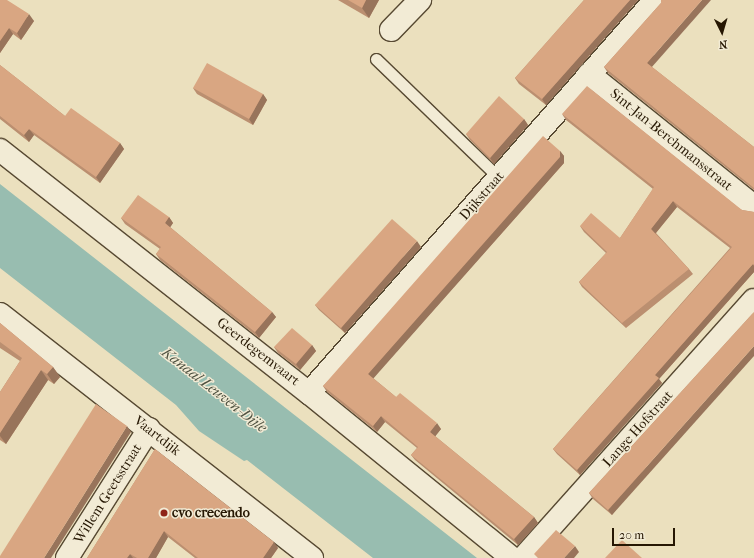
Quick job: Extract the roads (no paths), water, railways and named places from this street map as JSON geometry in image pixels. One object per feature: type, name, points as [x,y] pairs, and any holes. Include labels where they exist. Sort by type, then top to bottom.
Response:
[{"type":"street","points":[[391,30],[420,0]]},
{"type":"street","name":"Dijkstraat","points":[[309,393],[655,0]]},
{"type":"street","name":"Sint-Jan-Berchmansstraat","points":[[589,74],[708,179],[754,206]]},
{"type":"street","name":"Geerdegemvaart","points":[[0,150],[309,393],[512,558]]},
{"type":"street","name":"Lange Hofstraat","points":[[523,558],[754,300]]},
{"type":"street","name":"Vaartdijk","points":[[0,314],[312,558]]},
{"type":"street","name":"Willem Geetsstraat","points":[[67,558],[148,429]]},
{"type":"lane","points":[[376,59],[498,177]]},
{"type":"water","name":"Kanaal Leuven-Dijle","points":[[0,184],[477,558],[373,558],[247,460],[244,461],[199,431],[176,405],[0,268]]},
{"type":"place","name":"cvo crecendo","points":[[164,513]]}]
